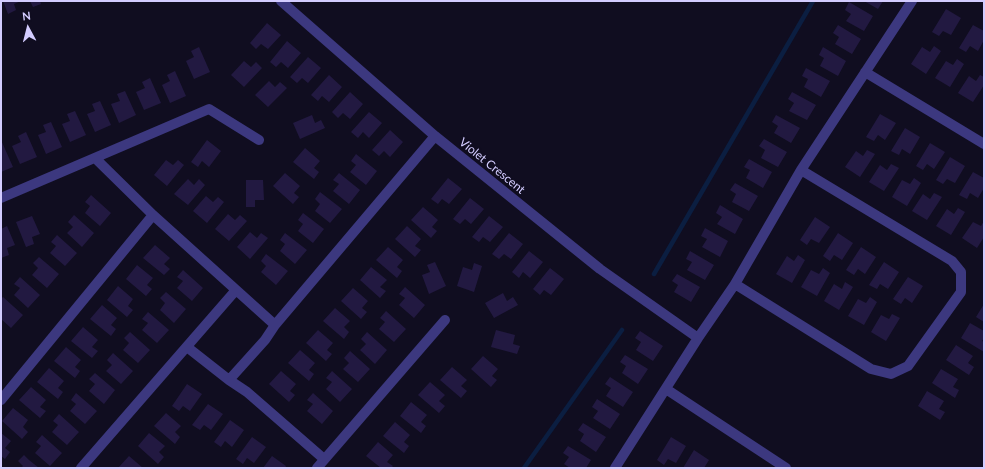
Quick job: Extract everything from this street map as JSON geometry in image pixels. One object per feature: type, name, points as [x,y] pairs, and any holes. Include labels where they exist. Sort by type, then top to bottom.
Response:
[{"type":"street","name":"Violet Crescent","points":[[280,1],[435,136],[600,269],[698,338]]},
{"type":"street","points":[[615,468],[698,338],[735,284],[801,170],[912,1]]},
{"type":"street","points":[[865,72],[984,144]]},
{"type":"street","points":[[1,198],[209,108],[259,140]]},
{"type":"street","points":[[229,380],[265,340],[275,325],[435,136]]},
{"type":"street","points":[[95,158],[154,215],[275,325]]},
{"type":"street","points":[[735,284],[871,369],[891,374],[908,366],[961,292],[961,272],[952,261],[801,170]]},
{"type":"street","points":[[1,400],[154,215]]},
{"type":"street","points":[[81,468],[236,290]]},
{"type":"street","points":[[316,468],[445,320]]},
{"type":"street","points":[[187,347],[247,392],[324,459]]},
{"type":"street","points":[[666,389],[786,468]]},
{"type":"building","points":[[3,1],[21,1],[14,4],[16,10],[8,14]]},
{"type":"building","points":[[30,1],[40,1],[41,4],[33,7]]},
{"type":"building","points":[[864,1],[883,1],[878,9]]},
{"type":"building","points":[[849,2],[873,16],[864,31],[846,21],[851,14],[845,10]]},
{"type":"building","points":[[946,9],[961,18],[951,35],[943,31],[939,36],[932,32]]},
{"type":"building","points":[[267,23],[281,35],[268,49],[261,44],[256,49],[250,43]]},
{"type":"building","points":[[838,25],[861,39],[852,54],[835,44],[839,37],[833,33]]},
{"type":"building","points":[[973,25],[984,31],[984,40],[978,51],[970,46],[966,52],[959,48]]},
{"type":"building","points":[[287,41],[301,53],[288,68],[281,62],[276,67],[270,62]]},
{"type":"building","points":[[934,46],[941,51],[926,74],[911,64],[922,47],[930,52]]},
{"type":"building","points":[[199,47],[210,72],[194,79],[186,61],[194,57],[191,51]]},
{"type":"building","points":[[823,47],[846,61],[838,76],[820,66],[824,58],[819,55]]},
{"type":"building","points":[[308,57],[321,68],[308,83],[302,78],[297,83],[290,77]]},
{"type":"building","points":[[957,59],[964,64],[950,87],[935,78],[946,61],[953,65]]},
{"type":"building","points":[[244,61],[251,67],[256,62],[262,68],[244,87],[231,75]]},
{"type":"building","points":[[806,68],[830,81],[821,97],[804,87],[808,79],[802,76]]},
{"type":"building","points":[[175,71],[186,96],[170,103],[162,85],[170,81],[167,75]]},
{"type":"building","points":[[329,75],[342,87],[329,102],[322,96],[318,101],[311,95]]},
{"type":"building","points":[[980,75],[984,77],[984,85],[973,102],[958,93],[969,76],[976,81]]},
{"type":"building","points":[[150,78],[161,103],[144,110],[136,92],[145,88],[142,82]]},
{"type":"building","points":[[269,81],[275,87],[280,82],[287,88],[268,107],[255,95]]},
{"type":"building","points":[[125,91],[136,115],[119,123],[111,104],[120,101],[117,94]]},
{"type":"building","points":[[350,92],[363,104],[350,119],[343,113],[338,118],[332,112]]},
{"type":"building","points":[[792,92],[816,105],[807,120],[789,111],[794,103],[788,99]]},
{"type":"building","points":[[100,101],[111,125],[95,132],[87,114],[95,111],[92,104]]},
{"type":"building","points":[[75,111],[86,135],[70,142],[62,124],[70,121],[67,114]]},
{"type":"building","points":[[369,112],[382,123],[369,138],[363,132],[358,138],[351,132]]},
{"type":"building","points":[[880,114],[896,123],[885,140],[878,135],[874,141],[866,137]]},
{"type":"building","points":[[312,115],[315,123],[321,120],[325,128],[300,139],[293,123]]},
{"type":"building","points":[[776,115],[800,128],[791,143],[774,133],[778,126],[772,122]]},
{"type":"building","points":[[51,122],[62,147],[46,154],[38,135],[46,132],[43,125]]},
{"type":"building","points":[[905,128],[920,137],[910,154],[902,149],[899,155],[891,151]]},
{"type":"building","points":[[390,130],[403,142],[390,157],[384,151],[379,156],[372,150]]},
{"type":"building","points":[[26,132],[37,157],[20,164],[12,146],[21,142],[18,136]]},
{"type":"building","points":[[764,139],[787,152],[778,167],[761,158],[765,150],[759,146]]},
{"type":"building","points":[[1,140],[13,167],[1,172]]},
{"type":"building","points":[[207,140],[221,151],[209,167],[202,161],[198,167],[191,162]]},
{"type":"building","points":[[930,143],[945,152],[934,169],[927,164],[923,170],[916,166]]},
{"type":"building","points":[[305,148],[320,161],[314,168],[319,172],[314,179],[293,162]]},
{"type":"building","points":[[867,150],[875,154],[860,177],[845,167],[856,151],[863,156]]},
{"type":"building","points":[[356,154],[377,171],[366,185],[350,172],[356,165],[351,161]]},
{"type":"building","points":[[950,157],[965,166],[955,183],[947,179],[943,184],[936,180]]},
{"type":"building","points":[[749,159],[772,172],[763,188],[746,178],[750,170],[744,167]]},
{"type":"building","points":[[166,160],[173,165],[178,160],[184,165],[167,186],[154,175]]},
{"type":"building","points":[[891,164],[899,168],[884,191],[869,182],[880,165],[887,170]]},
{"type":"building","points":[[973,172],[984,178],[984,188],[978,198],[970,193],[967,199],[959,195]]},
{"type":"building","points":[[285,173],[300,186],[294,193],[299,197],[293,204],[273,186]]},
{"type":"building","points":[[339,173],[360,190],[349,204],[333,191],[339,184],[333,180]]},
{"type":"building","points":[[448,178],[462,189],[449,204],[442,199],[438,204],[431,199]]},
{"type":"building","points":[[914,178],[921,183],[907,206],[892,197],[902,180],[910,184]]},
{"type":"building","points":[[188,179],[194,185],[199,179],[205,185],[188,205],[174,194]]},
{"type":"building","points":[[246,180],[263,180],[264,200],[255,200],[255,207],[246,207]]},
{"type":"building","points":[[735,183],[758,196],[749,211],[732,202],[736,194],[730,190]]},
{"type":"building","points":[[320,192],[342,209],[330,223],[315,211],[320,204],[315,199]]},
{"type":"building","points":[[934,193],[942,197],[927,220],[912,211],[923,194],[930,199]]},
{"type":"building","points":[[91,195],[111,213],[100,226],[85,213],[90,206],[85,202]]},
{"type":"building","points":[[206,196],[213,202],[218,197],[224,202],[207,223],[193,211]]},
{"type":"building","points":[[470,198],[484,209],[471,224],[465,219],[460,224],[453,219]]},
{"type":"building","points":[[720,205],[743,219],[735,234],[717,224],[722,217],[716,213]]},
{"type":"building","points":[[423,207],[438,220],[432,227],[437,231],[431,238],[411,220]]},
{"type":"building","points":[[958,208],[965,212],[951,235],[936,226],[947,209],[954,214]]},
{"type":"building","points":[[303,213],[324,229],[313,243],[298,231],[303,224],[298,220]]},
{"type":"building","points":[[228,214],[235,220],[240,215],[247,221],[229,241],[215,229]]},
{"type":"building","points":[[74,215],[94,233],[82,247],[67,233],[73,227],[68,222]]},
{"type":"building","points":[[32,216],[40,234],[32,237],[34,244],[26,247],[16,222]]},
{"type":"building","points":[[489,216],[503,227],[490,242],[483,237],[479,242],[472,237]]},
{"type":"building","points":[[815,217],[830,227],[819,243],[811,239],[807,245],[800,240]]},
{"type":"building","points":[[984,221],[984,237],[977,248],[962,238],[973,222],[981,226]]},
{"type":"building","points":[[7,226],[15,245],[7,248],[9,255],[1,258],[1,229]]},
{"type":"building","points":[[407,226],[421,239],[415,246],[421,250],[415,257],[395,239]]},
{"type":"building","points":[[705,228],[728,241],[720,257],[702,247],[707,239],[701,236]]},
{"type":"building","points":[[250,232],[257,238],[261,233],[268,238],[250,259],[237,247]]},
{"type":"building","points":[[285,233],[307,250],[295,264],[280,251],[285,244],[280,240]]},
{"type":"building","points":[[509,233],[523,244],[511,259],[504,254],[499,259],[492,254]]},
{"type":"building","points":[[838,233],[853,243],[842,260],[834,255],[830,261],[823,256]]},
{"type":"building","points":[[57,235],[77,253],[65,266],[50,253],[56,246],[51,242]]},
{"type":"building","points":[[155,245],[170,258],[164,264],[170,269],[164,275],[143,258]]},
{"type":"building","points":[[388,247],[403,260],[397,267],[402,271],[397,278],[376,260]]},
{"type":"building","points":[[861,247],[876,257],[865,274],[858,269],[854,275],[846,270]]},
{"type":"building","points":[[529,251],[543,262],[530,278],[523,272],[519,278],[512,272]]},
{"type":"building","points":[[690,251],[714,265],[705,280],[687,270],[692,262],[686,259]]},
{"type":"building","points":[[266,254],[288,271],[276,285],[261,272],[266,266],[261,261]]},
{"type":"building","points":[[798,255],[805,260],[792,283],[776,274],[787,256],[794,261]]},
{"type":"building","points":[[39,257],[59,274],[47,288],[32,275],[38,268],[33,263]]},
{"type":"building","points":[[435,262],[446,286],[429,294],[422,275],[430,272],[427,265]]},
{"type":"building","points":[[884,262],[899,272],[888,289],[880,284],[877,289],[869,285]]},
{"type":"building","points":[[474,263],[482,266],[474,292],[457,286],[463,267],[472,270]]},
{"type":"building","points":[[137,265],[153,278],[147,285],[152,289],[146,296],[126,279]]},
{"type":"building","points":[[371,267],[387,280],[380,287],[386,291],[380,298],[360,280]]},
{"type":"building","points":[[550,268],[564,279],[551,295],[544,290],[540,295],[533,289]]},
{"type":"building","points":[[823,268],[830,273],[817,296],[801,287],[811,270],[819,274]]},
{"type":"building","points":[[183,270],[203,288],[192,301],[177,288],[183,281],[177,277]]},
{"type":"building","points":[[677,274],[700,287],[691,302],[674,292],[678,285],[672,281]]},
{"type":"building","points":[[20,277],[40,295],[28,308],[14,295],[20,288],[14,284]]},
{"type":"building","points":[[908,277],[923,286],[912,303],[905,298],[901,304],[893,299]]},
{"type":"building","points":[[845,282],[853,287],[839,310],[824,301],[834,284],[842,289]]},
{"type":"building","points":[[118,286],[133,299],[128,306],[133,310],[127,317],[107,300]]},
{"type":"building","points":[[405,287],[425,305],[414,318],[399,305],[405,298],[399,294]]},
{"type":"building","points":[[353,288],[368,301],[362,308],[367,312],[361,319],[341,301]]},
{"type":"building","points":[[166,292],[186,309],[174,323],[160,310],[165,303],[160,298]]},
{"type":"building","points":[[503,293],[507,301],[513,297],[518,305],[494,318],[485,303]]},
{"type":"building","points":[[3,297],[23,315],[11,328],[1,319],[1,299]]},
{"type":"building","points":[[870,297],[877,302],[864,325],[848,316],[858,299],[866,303]]},
{"type":"building","points":[[984,304],[984,322],[976,317]]},
{"type":"building","points":[[102,305],[117,318],[111,325],[116,329],[111,336],[90,319]]},
{"type":"building","points":[[335,308],[350,321],[344,327],[349,332],[344,339],[323,321]]},
{"type":"building","points":[[386,311],[406,329],[394,342],[379,329],[385,322],[380,318]]},
{"type":"building","points":[[148,312],[169,330],[157,343],[142,330],[148,323],[142,319]]},
{"type":"building","points":[[892,314],[900,318],[886,341],[871,332],[881,315],[889,319]]},
{"type":"building","points":[[970,323],[984,331],[984,338],[982,341],[984,342],[984,352],[961,338]]},
{"type":"building","points":[[83,327],[98,340],[92,347],[98,351],[92,358],[71,341]]},
{"type":"building","points":[[318,330],[333,343],[327,350],[332,354],[326,361],[306,343]]},
{"type":"building","points":[[496,330],[515,335],[513,344],[520,346],[517,354],[491,347]]},
{"type":"building","points":[[640,331],[663,346],[653,361],[636,350],[641,342],[635,338]]},
{"type":"building","points":[[130,332],[150,350],[138,363],[123,350],[129,343],[124,338]]},
{"type":"building","points":[[367,332],[387,350],[375,364],[360,350],[366,344],[361,339]]},
{"type":"building","points":[[956,345],[973,356],[968,363],[974,367],[969,375],[946,360]]},
{"type":"building","points":[[66,347],[81,360],[75,367],[80,371],[75,378],[54,361]]},
{"type":"building","points":[[300,350],[315,363],[309,370],[314,374],[309,381],[288,363]]},
{"type":"building","points":[[350,351],[370,369],[358,382],[343,369],[349,363],[344,358]]},
{"type":"building","points":[[113,353],[133,371],[121,384],[106,371],[112,365],[107,360]]},
{"type":"building","points":[[625,355],[648,369],[638,384],[622,373],[626,366],[620,362]]},
{"type":"building","points":[[483,356],[498,369],[492,376],[497,380],[491,387],[471,369]]},
{"type":"building","points":[[452,367],[467,380],[461,386],[467,391],[461,398],[440,380]]},
{"type":"building","points":[[49,368],[64,381],[58,388],[63,392],[58,399],[37,382]]},
{"type":"building","points":[[941,369],[958,379],[953,387],[959,390],[955,398],[932,383]]},
{"type":"building","points":[[281,371],[296,384],[290,391],[295,395],[289,402],[269,384]]},
{"type":"building","points":[[332,371],[352,389],[340,402],[326,389],[332,382],[326,378]]},
{"type":"building","points":[[95,373],[115,390],[104,404],[89,391],[95,384],[89,379]]},
{"type":"building","points":[[610,377],[633,392],[623,407],[606,396],[611,388],[605,384]]},
{"type":"building","points":[[430,382],[445,395],[439,401],[445,406],[439,413],[418,395]]},
{"type":"building","points":[[187,384],[202,394],[190,411],[183,406],[179,411],[172,406]]},
{"type":"building","points":[[31,387],[46,400],[40,407],[46,411],[40,418],[19,400]]},
{"type":"building","points":[[927,391],[944,401],[939,409],[945,412],[940,420],[918,406]]},
{"type":"building","points":[[76,393],[97,411],[85,424],[70,411],[76,404],[71,400]]},
{"type":"building","points":[[313,393],[333,411],[322,424],[307,411],[313,404],[307,400]]},
{"type":"building","points":[[597,399],[620,414],[610,429],[593,418],[598,411],[592,407]]},
{"type":"building","points":[[411,402],[427,415],[421,422],[426,426],[421,433],[400,416]]},
{"type":"building","points":[[208,404],[223,414],[211,430],[204,425],[200,430],[192,425]]},
{"type":"building","points":[[13,408],[28,420],[23,427],[28,432],[22,439],[2,421]]},
{"type":"building","points":[[166,413],[181,426],[175,432],[180,437],[175,444],[154,426]]},
{"type":"building","points":[[59,414],[79,432],[67,445],[52,432],[58,425],[53,421]]},
{"type":"building","points":[[230,420],[244,430],[232,447],[225,441],[221,447],[214,442]]},
{"type":"building","points":[[395,422],[410,435],[404,442],[409,446],[404,453],[383,436]]},
{"type":"building","points":[[583,423],[606,437],[596,452],[580,441],[584,434],[578,430]]},
{"type":"building","points":[[1,433],[11,441],[5,448],[10,452],[5,459],[1,456]]},
{"type":"building","points":[[149,433],[165,446],[159,452],[164,457],[158,464],[138,446]]},
{"type":"building","points":[[42,435],[62,453],[50,466],[35,453],[41,446],[36,442]]},
{"type":"building","points":[[252,437],[266,447],[254,463],[247,458],[243,464],[236,459]]},
{"type":"building","points":[[671,437],[686,446],[676,463],[668,459],[664,465],[657,460]]},
{"type":"building","points":[[378,442],[393,455],[387,462],[393,466],[391,468],[381,468],[366,456]]},
{"type":"building","points":[[568,446],[591,460],[586,468],[570,468],[564,464],[569,457],[563,453]]},
{"type":"building","points":[[694,450],[709,460],[704,468],[683,468]]},
{"type":"building","points":[[24,455],[39,468],[21,468],[23,466],[18,461]]},
{"type":"building","points":[[129,456],[143,468],[118,468]]},
{"type":"building","points":[[272,456],[286,466],[285,468],[263,468]]},
{"type":"waterway","points":[[654,274],[813,1]]},
{"type":"waterway","points":[[524,468],[622,330]]}]
